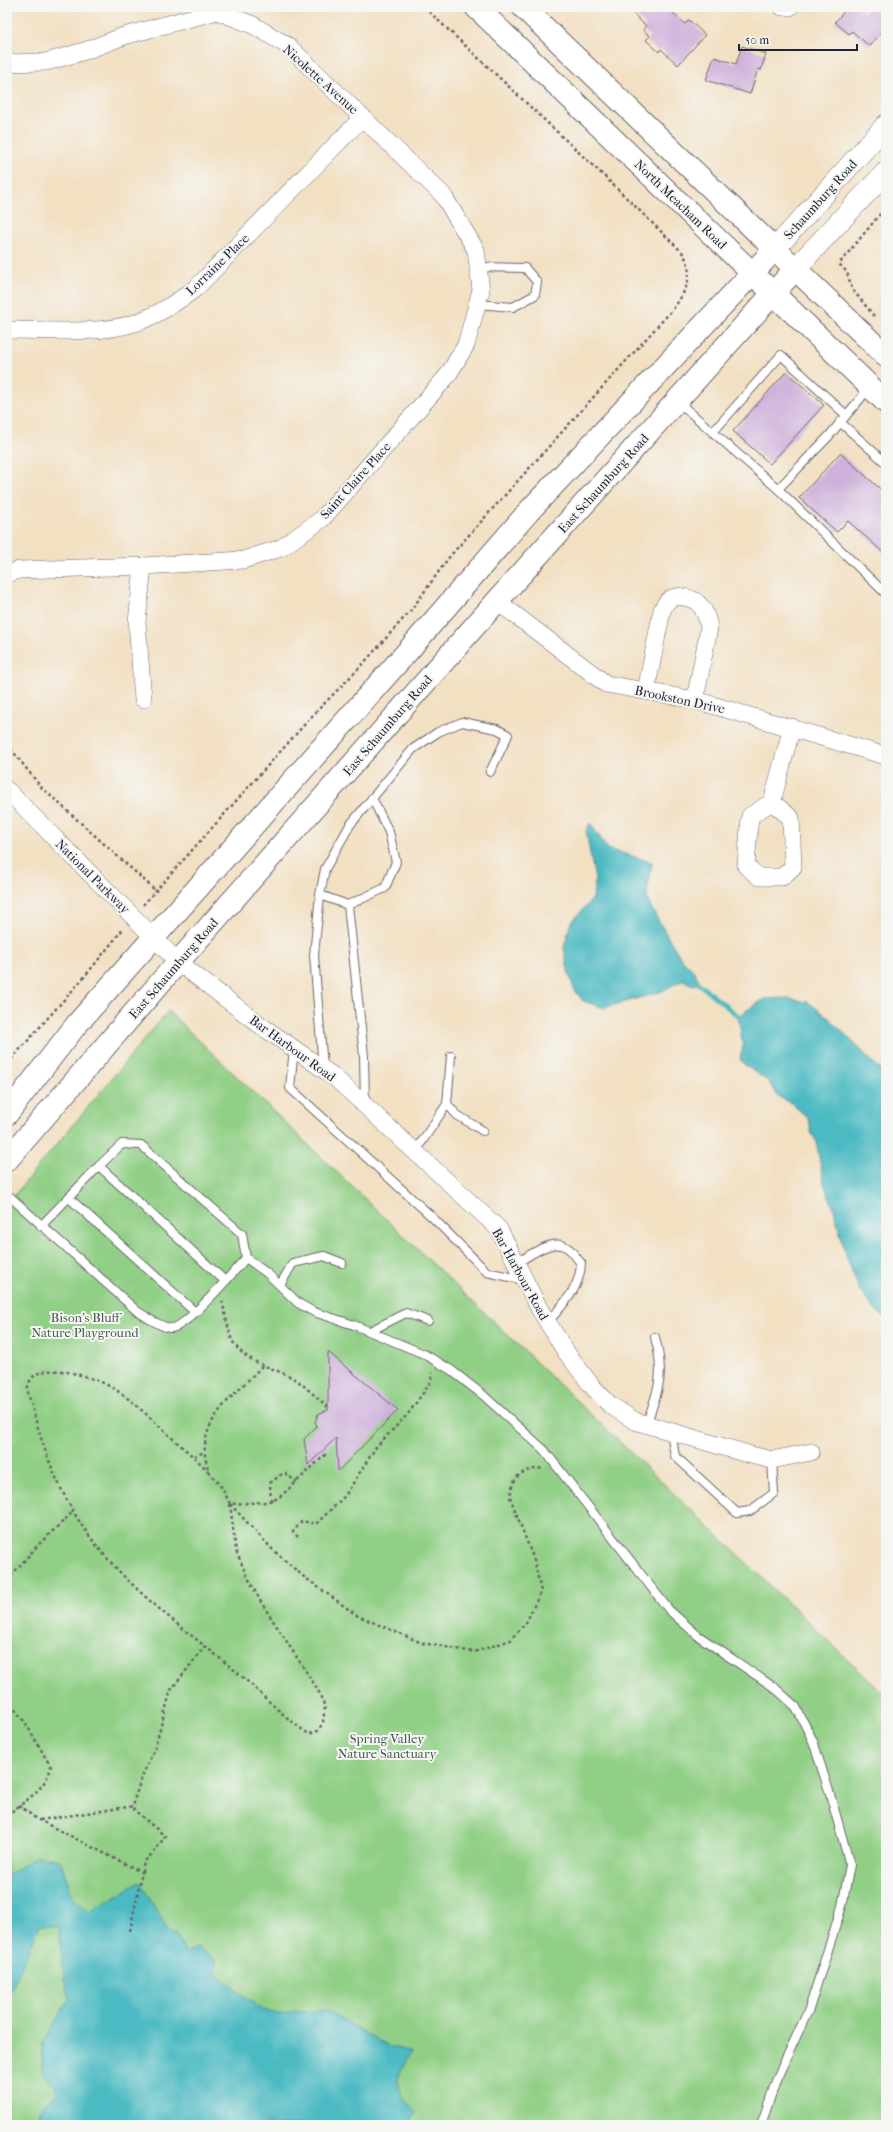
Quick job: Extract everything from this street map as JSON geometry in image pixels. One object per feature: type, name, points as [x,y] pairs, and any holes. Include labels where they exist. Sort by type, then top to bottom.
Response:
[{"type":"main road","name":"North Meacham Road","points":[[476,7],[754,273],[886,402]]},
{"type":"main road","points":[[523,7],[886,356]]},
{"type":"main road","name":"Schaumburg Road","points":[[754,273],[775,249]]},
{"type":"main road","points":[[773,293],[796,268]]},
{"type":"main road","points":[[7,1114],[78,1024],[407,652],[530,510],[754,273]]},
{"type":"main road","name":"East Schaumburg Road","points":[[7,1160],[178,962],[497,601],[773,293]]},
{"type":"street","name":"Nicolette Avenue","points":[[7,63],[46,62],[85,51],[124,36],[217,11],[253,25],[288,46],[443,195],[476,250],[479,297]]},
{"type":"street","name":"Lorraine Place","points":[[7,330],[98,329],[134,323],[164,310],[196,288],[363,117]]},
{"type":"street","name":"Schaumburg Road","points":[[775,249],[886,125]]},
{"type":"street","points":[[796,268],[886,172]]},
{"type":"street","name":"Saint Claire Place","points":[[7,574],[20,570],[143,566],[243,560],[281,548],[322,519],[448,375],[466,345],[479,297]]},
{"type":"street","points":[[143,566],[138,622],[143,699]]},
{"type":"street","points":[[646,691],[662,610],[669,599],[679,596],[700,603],[707,616],[709,628],[695,700]]},
{"type":"street","name":"Brookston Drive","points":[[497,601],[606,684],[695,700],[792,727],[886,756]]},
{"type":"street","points":[[772,802],[792,727]]},
{"type":"street","name":"National Parkway","points":[[7,790],[178,962]]},
{"type":"street","name":"Bar Harbour Road","points":[[178,962],[323,1070],[365,1106],[499,1229],[548,1322],[582,1374],[610,1405],[635,1421],[646,1425],[730,1450],[772,1460],[811,1452]]},
{"type":"lane","points":[[478,267],[525,268],[537,282],[535,295],[513,306],[479,297]]},
{"type":"lane","points":[[713,432],[781,355],[846,415]]},
{"type":"lane","points":[[778,489],[870,387]]},
{"type":"lane","points":[[677,400],[778,489],[886,594]]},
{"type":"lane","points":[[840,422],[886,463]]},
{"type":"lane","points":[[323,1070],[314,955],[320,895],[325,869],[350,825],[372,798],[413,749],[438,732],[462,722],[497,729],[508,735],[490,772]]},
{"type":"lane","points":[[320,895],[348,905],[385,888],[396,862],[389,832],[372,798]]},
{"type":"lane","points":[[348,905],[364,1056],[365,1106]]},
{"type":"lane","points":[[294,1048],[290,1088],[431,1216],[487,1272],[526,1281]]},
{"type":"lane","points":[[415,1152],[447,1104],[450,1056]]},
{"type":"lane","points":[[447,1104],[457,1115],[483,1131]]},
{"type":"lane","points":[[41,1226],[122,1144],[141,1145],[242,1234],[246,1258],[268,1274],[298,1303],[314,1312],[370,1331],[435,1360],[462,1378],[518,1425],[544,1450],[669,1610],[697,1635],[775,1688],[796,1707],[813,1741],[830,1794],[850,1866],[842,1906],[810,2010],[777,2078],[761,2125]]},
{"type":"lane","points":[[100,1166],[225,1281]]},
{"type":"lane","points":[[7,1194],[41,1226],[64,1244],[137,1310],[159,1325],[171,1328],[179,1326],[218,1289],[246,1258]]},
{"type":"lane","points":[[69,1198],[195,1312]]},
{"type":"lane","points":[[517,1263],[540,1250],[557,1244],[568,1248],[580,1263],[580,1278],[566,1300],[548,1322]]},
{"type":"lane","points":[[280,1285],[293,1263],[324,1256],[342,1263]]},
{"type":"lane","points":[[370,1331],[406,1313],[428,1321]]},
{"type":"lane","points":[[646,1425],[660,1388],[660,1357],[655,1337]]},
{"type":"lane","points":[[671,1432],[675,1456],[737,1513],[750,1511],[774,1493],[772,1460]]},
{"type":"path","points":[[7,744],[40,787],[155,890],[412,609],[450,556],[683,296],[690,272],[687,260],[682,252],[603,175],[424,7]]},
{"type":"path","points":[[876,319],[855,294],[847,272],[839,264],[886,207]]},
{"type":"path","points":[[7,1064],[113,942]]},
{"type":"path","points":[[218,1289],[233,1342],[245,1355],[262,1366],[279,1371],[297,1381],[328,1407]]},
{"type":"path","points":[[298,1537],[293,1532],[302,1521],[316,1524],[340,1500],[376,1447],[408,1414],[431,1382],[435,1360]]},
{"type":"path","points":[[209,1472],[205,1452],[209,1427],[218,1410],[262,1366]]},
{"type":"path","points":[[230,1504],[236,1551],[247,1576],[261,1602],[318,1690],[325,1707],[323,1722],[318,1731],[309,1734],[293,1723],[235,1671],[130,1584],[96,1546],[73,1512],[46,1455],[38,1434],[28,1388],[30,1381],[39,1372],[49,1370],[69,1372],[107,1385],[119,1392],[145,1412],[194,1456],[220,1485],[230,1504],[278,1554],[304,1577],[358,1616],[422,1642],[474,1652],[511,1640],[527,1621],[541,1591],[534,1560],[510,1497],[511,1486],[517,1475],[532,1469],[556,1466]]},
{"type":"path","points":[[194,1456],[205,1452]]},
{"type":"path","points":[[230,1504],[271,1501],[287,1493],[326,1453]]},
{"type":"path","points":[[271,1501],[270,1483],[282,1474],[286,1474],[297,1482]]},
{"type":"path","points":[[7,1580],[39,1544],[73,1512]]},
{"type":"path","points":[[130,1931],[143,1873],[144,1862],[155,1851],[165,1836],[134,1810],[142,1774],[154,1750],[171,1690],[205,1646]]},
{"type":"path","points":[[7,1700],[25,1722],[51,1767],[48,1778],[41,1787],[7,1815]]},
{"type":"path","points":[[19,1805],[40,1820],[143,1873]]},
{"type":"path","points":[[40,1820],[134,1806]]},
{"type":"green space","name":"Spring Valley Nature Sanctuary","points":[[168,1011],[886,1696],[886,2125],[7,2125],[7,1204]]},
{"type":"water","points":[[590,823],[608,849],[652,862],[647,891],[648,901],[680,956],[694,972],[700,983],[692,985],[683,980],[660,992],[604,1008],[583,1001],[574,989],[568,971],[564,948],[570,924],[593,898],[595,880],[586,831]]},
{"type":"water","points":[[784,998],[808,1002],[828,1017],[886,1075],[886,1319],[873,1308],[859,1289],[845,1253],[834,1209],[824,1184],[816,1141],[811,1132],[809,1119],[791,1103],[779,1097],[768,1081],[745,1065],[740,1059],[743,1046],[738,1016],[764,999]]},
{"type":"water","points":[[37,1856],[60,1860],[74,1900],[89,1912],[140,1882],[169,1932],[177,1936],[185,1953],[197,1948],[216,1960],[217,1975],[263,2010],[277,2014],[326,2010],[387,2046],[411,2052],[401,2071],[398,2084],[402,2096],[416,2112],[409,2125],[49,2125],[39,2120],[40,2109],[57,2094],[55,2086],[42,2072],[42,2045],[69,1999],[64,1980],[59,1927],[40,1925],[7,1999],[7,1879],[10,1874]]},
{"type":"building","points":[[626,7],[667,7],[685,24],[689,20],[705,35],[678,65],[661,49],[659,52],[646,40],[650,36],[643,30],[646,26]]},
{"type":"building","points":[[848,7],[857,7],[864,13],[869,7],[886,7],[886,27],[869,46],[852,31],[849,34],[835,22]]},
{"type":"building","points":[[742,46],[766,54],[761,70],[758,69],[750,94],[706,80],[714,57],[736,64]]},
{"type":"building","points":[[786,372],[824,405],[770,464],[733,431]]},
{"type":"building","points":[[840,453],[886,494],[886,555],[848,521],[837,532],[799,498]]},
{"type":"building","points":[[328,1352],[398,1410],[338,1471],[336,1438],[308,1465],[304,1439],[317,1426],[315,1422],[318,1414],[328,1410]]},
{"type":"waterway","points":[[699,984],[738,1016]]},
{"type":"park label","name":"Bison's Bluff Nature Playground","points":[[85,1324]]}]
